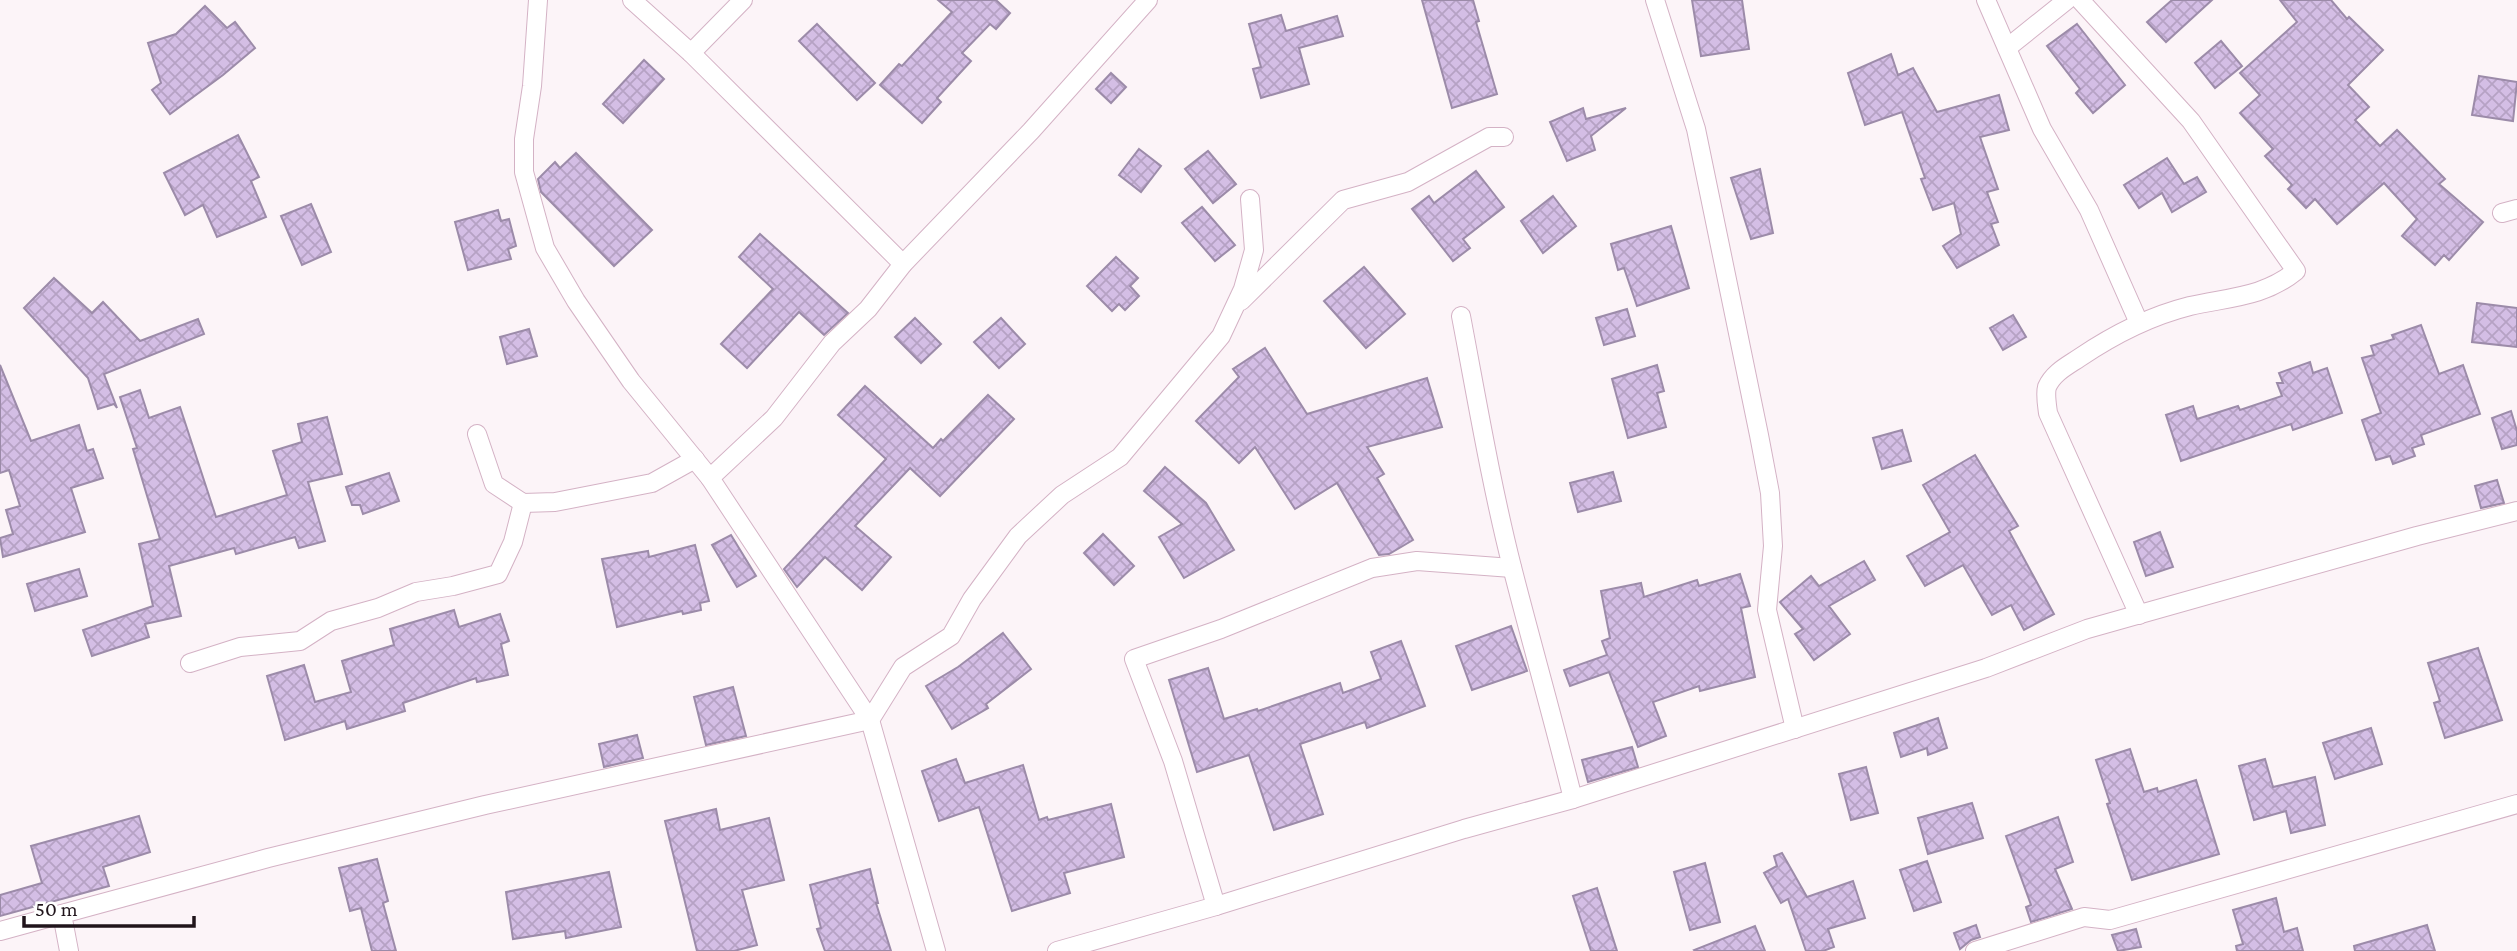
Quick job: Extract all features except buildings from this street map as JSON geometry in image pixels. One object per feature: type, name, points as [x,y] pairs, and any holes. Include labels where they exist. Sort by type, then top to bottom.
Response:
[{"type":"street","points":[[538,0],[532,86],[524,139],[524,172],[545,248],[576,301],[632,381],[710,478],[870,720],[936,951]]},
{"type":"street","points":[[632,0],[691,53],[903,264]]},
{"type":"street","points":[[691,53],[743,0]]},
{"type":"street","points":[[710,478],[774,418],[832,342],[868,309],[903,264],[1031,131],[1148,0]]},
{"type":"street","points":[[1655,0],[1696,129],[1759,435],[1770,493],[1773,546],[1767,610],[1794,729]]},
{"type":"street","points":[[1986,0],[2042,130],[2089,210],[2139,323]]},
{"type":"street","points":[[2007,48],[2067,0]]},
{"type":"street","points":[[2080,0],[2191,121],[2297,271],[2281,284],[2260,292],[2189,307],[2139,323],[2062,370],[2053,377],[2046,390],[2048,413],[2139,615]]},
{"type":"street","points":[[1234,309],[1343,200],[1408,182],[1489,137],[1504,137]]},
{"type":"street","points":[[0,930],[268,858],[485,805],[870,720],[903,667],[951,636],[972,599],[1018,536],[1062,495],[1120,457],[1221,336],[1243,289],[1254,250],[1250,199]]},
{"type":"street","points":[[1461,316],[1485,449],[1512,568],[1573,799]]},
{"type":"street","points":[[477,435],[494,484],[523,503],[555,502],[652,483],[695,459]]},
{"type":"street","points":[[190,663],[240,647],[300,641],[331,621],[378,608],[416,592],[453,586],[498,573],[513,542],[523,503]]},
{"type":"street","points":[[1057,951],[1573,799],[1986,668],[2087,629],[2417,536],[2517,511]]},
{"type":"street","points":[[1216,906],[1173,761],[1134,659],[1221,629],[1372,568],[1417,561],[1512,568]]},
{"type":"street","points":[[1975,951],[2084,917],[2110,920],[2517,804]]},
{"type":"street","points":[[62,914],[69,951]]}]
